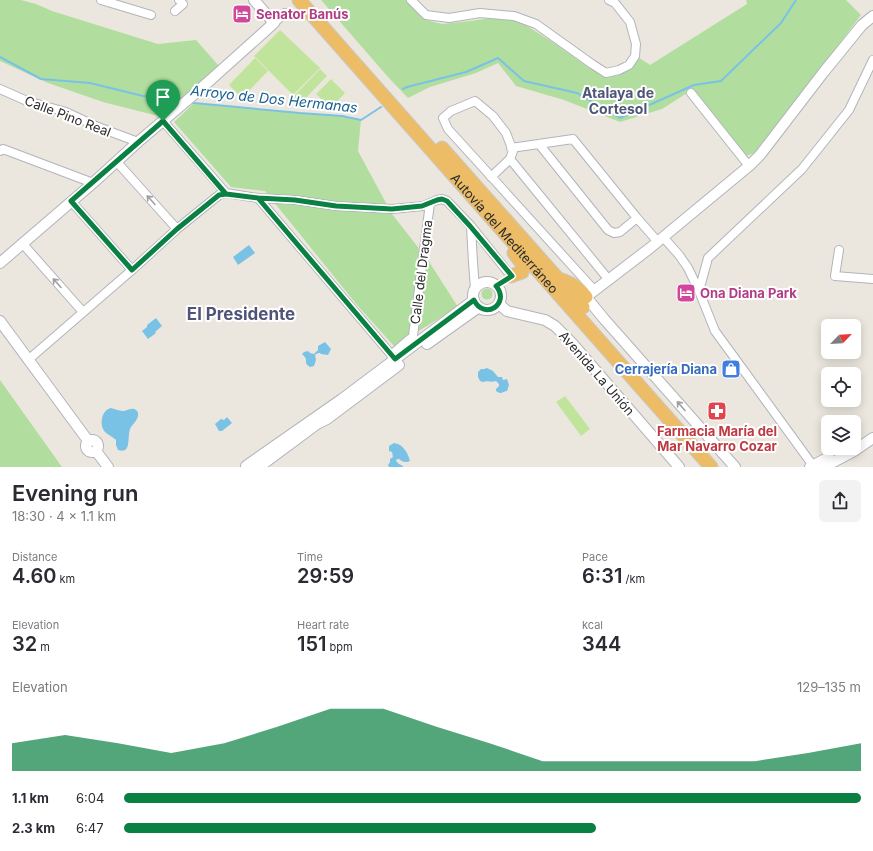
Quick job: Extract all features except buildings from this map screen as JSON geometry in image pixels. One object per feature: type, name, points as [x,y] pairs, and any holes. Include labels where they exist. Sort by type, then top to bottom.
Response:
[{"type":"highway","name":"Autovía del Mediterráneo","points":[[299,0],[498,226],[557,284],[722,467]]},
{"type":"highway","name":"Autovía del Mediterráneo","points":[[312,0],[557,284],[711,467]]},
{"type":"highway","points":[[498,226],[511,249],[523,265],[522,272],[512,276]]},
{"type":"highway","points":[[512,276],[535,277],[545,282],[557,284],[569,283],[590,294]]},
{"type":"street","points":[[101,0],[151,15]]},
{"type":"street","points":[[175,11],[183,4],[179,0]]},
{"type":"street","points":[[254,0],[274,23]]},
{"type":"street","points":[[411,0],[426,15],[449,18],[480,13],[514,16],[536,24],[606,73],[619,70],[629,65],[635,56],[636,44],[630,22],[615,3],[610,0]]},
{"type":"street","points":[[0,263],[197,92],[285,13]]},
{"type":"street","points":[[590,294],[660,240],[749,166],[760,155],[862,25],[873,16]]},
{"type":"street","points":[[699,292],[708,258],[802,169],[849,110],[873,60]]},
{"type":"street","name":"Calle Pino Real","points":[[0,89],[27,101],[66,112],[98,127],[138,142]]},
{"type":"street","points":[[691,93],[749,166]]},
{"type":"street","points":[[490,176],[510,159],[513,151],[506,133],[493,116],[475,101],[451,110],[443,118],[448,129],[590,294],[605,320],[735,467]]},
{"type":"street","points":[[163,121],[226,194]]},
{"type":"street","points":[[511,148],[573,139],[637,218],[660,240],[679,255],[688,268],[715,331],[812,466],[833,455]]},
{"type":"street","points":[[539,144],[608,230],[614,234],[620,232],[637,218]]},
{"type":"street","points":[[0,151],[3,148],[93,183]]},
{"type":"street","points":[[510,159],[609,280]]},
{"type":"street","points":[[116,161],[177,229]]},
{"type":"street","points":[[28,360],[177,229],[219,195],[226,194],[258,198],[295,200],[336,206],[392,209],[422,206],[442,199],[447,201],[470,226],[512,276],[496,286]]},
{"type":"street","points":[[258,198],[393,357]]},
{"type":"street","points":[[71,201],[132,270]]},
{"type":"street","name":"Calle del Dragma","points":[[393,357],[413,336],[430,203]]},
{"type":"street","points":[[470,226],[472,262],[476,289],[474,296],[476,303],[482,309],[489,310],[499,304],[501,296],[499,289],[493,284],[485,282],[476,289]]},
{"type":"street","points":[[22,243],[83,312]]},
{"type":"street","points":[[839,250],[834,276],[873,279]]},
{"type":"street","points":[[248,467],[342,399],[393,357],[476,303]]},
{"type":"street","points":[[259,467],[327,419],[424,346],[476,303]]},
{"type":"street","name":"Avenida La Unión","points":[[499,304],[507,311],[545,320],[555,326],[572,343],[679,467]]},
{"type":"street","points":[[0,321],[89,442],[87,447],[88,450],[90,452],[96,451],[108,467]]},
{"type":"street","points":[[861,439],[873,431]]},
{"type":"street","points":[[824,467],[854,451],[873,438]]},
{"type":"green space","points":[[0,0],[21,0],[36,4],[52,11],[158,44],[196,40],[219,66],[162,117],[103,102],[48,83],[0,61]]},
{"type":"green space","points":[[321,0],[407,0],[426,20],[442,24],[491,18],[519,21],[551,41],[589,68],[606,76],[616,76],[628,68],[638,57],[650,65],[747,4],[746,0],[846,0],[861,15],[793,105],[754,153],[744,157],[692,90],[662,109],[620,122],[564,100],[516,86],[498,63],[476,73],[430,87],[408,98]]},
{"type":"green space","points":[[280,30],[320,68],[293,95],[254,56]]},
{"type":"green space","points":[[255,58],[268,71],[242,98],[229,85]]},
{"type":"green space","points":[[320,69],[327,76],[298,106],[291,99]]},
{"type":"green space","points":[[331,79],[345,93],[331,108],[316,94]]},
{"type":"green space","points":[[194,103],[342,116],[361,120],[358,151],[392,214],[428,260],[458,307],[394,346],[357,305],[265,191],[231,187],[174,122]]},
{"type":"green space","points":[[487,288],[491,290],[493,294],[491,298],[487,300],[483,298],[481,294],[483,290]]},
{"type":"green space","points":[[0,380],[5,387],[62,467],[0,467]]},
{"type":"green space","points":[[565,396],[590,429],[581,436],[556,402]]},
{"type":"water","points":[[249,245],[255,253],[238,265],[233,257]]},
{"type":"water","points":[[156,318],[162,326],[148,339],[142,331]]},
{"type":"water","points":[[325,342],[331,349],[328,355],[318,353],[315,355],[316,360],[314,366],[310,367],[306,364],[306,358],[302,354],[308,351],[314,354],[318,350],[318,346]]},
{"type":"water","points":[[487,368],[493,371],[498,377],[502,377],[503,380],[507,379],[509,385],[507,391],[501,393],[496,391],[499,384],[496,381],[480,381],[478,372],[481,369]]},
{"type":"water","points":[[111,408],[124,411],[133,409],[138,412],[138,417],[130,430],[126,450],[123,451],[118,450],[116,440],[105,432],[102,426],[103,415],[108,409]]},
{"type":"water","points":[[227,417],[232,423],[222,431],[219,431],[215,424],[221,419],[224,420]]},
{"type":"water","points":[[394,443],[402,447],[409,458],[410,461],[407,462],[397,459],[396,461],[403,467],[389,467],[388,465],[390,459],[393,457],[392,452],[389,451],[389,446]]},
{"type":"waterway","name":"Arroyo de Dos Hermanas","points":[[403,89],[466,72],[498,58],[524,81],[577,93],[620,118],[694,85],[721,81],[781,23],[796,0]]},
{"type":"waterway","name":"Arroyo de Dos Hermanas","points":[[0,57],[41,79],[90,83],[143,96],[182,99]]},
{"type":"waterway","name":"Arroyo de Dos Hermanas","points":[[190,102],[342,116],[361,120],[381,107]]},
{"type":"place","name":"Senator Banús","points":[[242,14]]},
{"type":"place","name":"Ona Diana Park","points":[[686,293]]},
{"type":"place","name":"Cerrajería Diana","points":[[731,369]]},
{"type":"place","name":"Farmacia María del Mar Navarro Cozar","points":[[717,411]]},
{"type":"district","name":"Atalaya de Cortesol","points":[[618,102]]},
{"type":"district","name":"El Presidente","points":[[241,314]]},
{"type":"route","points":[[163,121],[71,201],[132,270],[177,229],[219,195],[226,194],[258,198],[295,200],[336,206],[392,209],[422,206],[442,199],[447,201],[470,226],[512,276],[496,286],[501,293],[499,304],[493,309],[486,310],[478,307],[474,300],[395,359],[258,198],[226,194],[163,121]]}]
